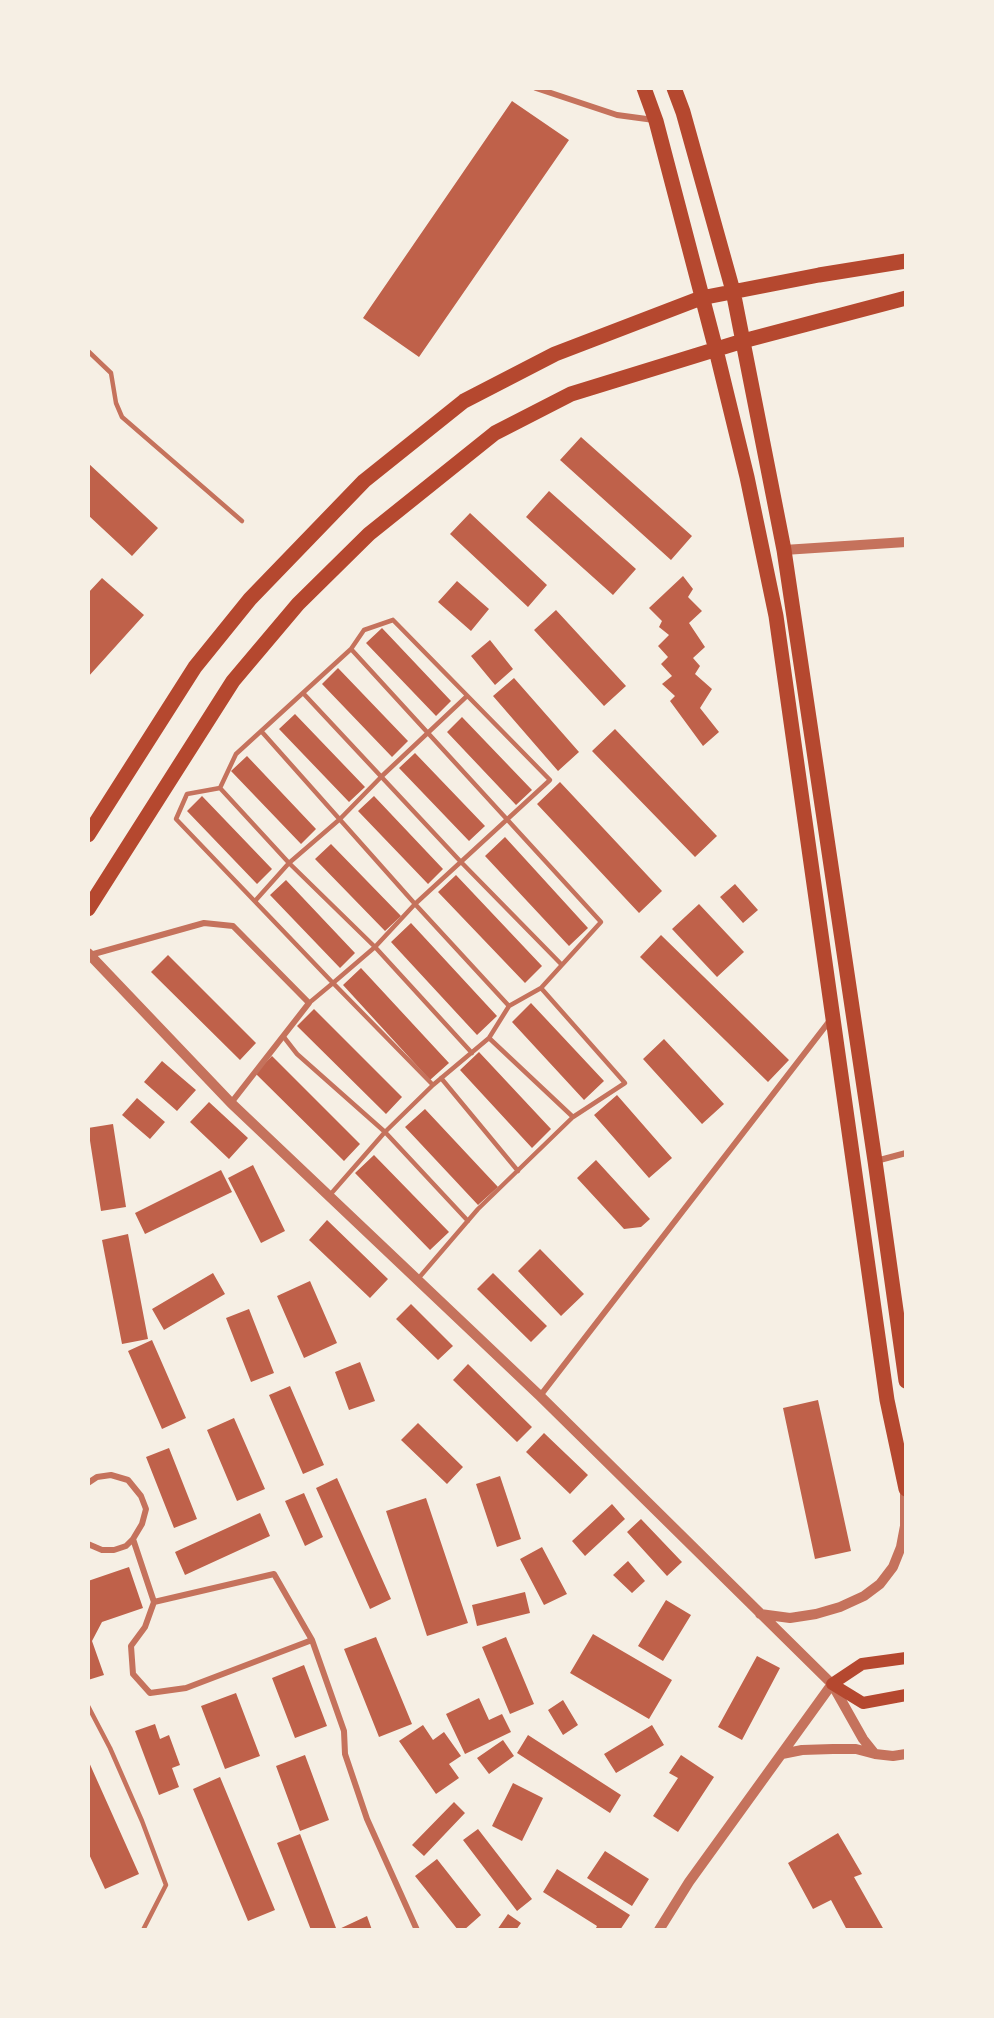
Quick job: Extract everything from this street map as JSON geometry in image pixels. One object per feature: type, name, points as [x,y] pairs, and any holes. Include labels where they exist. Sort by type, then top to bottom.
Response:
[{"type":"main road","points":[[644,88],[656,121],[716,350],[747,477],[776,616],[887,1400],[905,1488]]},
{"type":"main road","points":[[674,88],[683,112],[733,291],[784,550],[906,1381]]},
{"type":"main road","points":[[88,835],[195,667],[250,599],[364,481],[464,401],[555,354],[701,298],[819,274],[906,261]]},
{"type":"main road","points":[[88,909],[233,681],[298,604],[369,534],[495,433],[571,394],[743,341],[906,298]]},
{"type":"main road","points":[[906,1658],[862,1664],[832,1684],[863,1703],[906,1695]]},
{"type":"street","points":[[536,88],[617,115],[656,121]]},
{"type":"street","points":[[784,550],[906,542]]},
{"type":"street","points":[[231,1103],[309,1003],[233,926],[204,923],[89,954],[231,1103],[540,1396],[832,1684],[863,1739],[875,1754]]},
{"type":"street","points":[[540,1396],[833,1016]]},
{"type":"street","points":[[875,1161],[906,1152]]},
{"type":"street","points":[[88,1483],[97,1477],[111,1475],[128,1480],[141,1496],[146,1509],[142,1524],[126,1546],[114,1550],[102,1550],[88,1544]]},
{"type":"street","points":[[760,1614],[790,1618],[816,1614],[840,1607],[864,1596],[880,1584],[893,1567],[902,1547],[905,1526],[905,1488]]},
{"type":"street","points":[[133,1539],[154,1602],[145,1627],[131,1646],[133,1674],[150,1693],[186,1688],[312,1640]]},
{"type":"street","points":[[154,1602],[274,1574],[312,1640],[344,1731],[345,1754],[367,1819],[417,1929]]},
{"type":"street","points":[[659,1929],[832,1684]]},
{"type":"street","points":[[782,1754],[833,1749],[856,1749],[893,1756],[906,1754]]},
{"type":"lane","points":[[88,351],[111,373],[116,403],[122,417],[243,521]]},
{"type":"lane","points":[[220,789],[236,754],[351,649],[364,630],[393,620],[550,780],[415,904],[375,947],[309,1003]]},
{"type":"lane","points":[[329,1196],[385,1132],[433,1085],[489,1038],[509,1006],[541,988],[602,922],[351,649]]},
{"type":"lane","points":[[303,693],[461,862],[562,965]]},
{"type":"lane","points":[[255,901],[289,862],[340,819],[467,696]]},
{"type":"lane","points":[[262,732],[509,1006]]},
{"type":"lane","points":[[220,789],[289,862],[375,947],[472,1053]]},
{"type":"lane","points":[[220,789],[187,794],[176,819],[433,1085]]},
{"type":"lane","points":[[417,1280],[468,1221],[573,1117],[625,1083],[541,988]]},
{"type":"lane","points":[[283,1036],[297,1054],[385,1132],[468,1221]]},
{"type":"lane","points":[[489,1038],[573,1117]]},
{"type":"lane","points":[[441,1078],[518,1171]]},
{"type":"lane","points":[[88,1706],[110,1748],[142,1821],[166,1885],[143,1929]]},
{"type":"building","points":[[512,101],[569,140],[419,357],[363,318]]},
{"type":"building","points":[[581,437],[692,536],[671,560],[560,460]]},
{"type":"building","points":[[88,463],[158,528],[132,556],[88,515]]},
{"type":"building","points":[[549,491],[636,569],[613,595],[526,517]]},
{"type":"building","points":[[470,513],[547,585],[528,607],[450,534]]},
{"type":"building","points":[[683,576],[693,589],[688,597],[702,611],[689,623],[705,647],[693,658],[700,666],[695,674],[712,689],[700,708],[719,732],[703,746],[670,701],[675,696],[662,684],[672,676],[661,664],[668,657],[658,646],[669,635],[659,627],[662,621],[649,608]]},
{"type":"building","points":[[102,578],[144,615],[88,677],[88,593]]},
{"type":"building","points":[[457,581],[489,609],[471,631],[438,602]]},
{"type":"building","points":[[556,610],[626,686],[604,706],[534,630]]},
{"type":"building","points":[[382,628],[451,701],[436,716],[366,643]]},
{"type":"building","points":[[490,640],[513,669],[495,685],[471,656]]},
{"type":"building","points":[[338,668],[408,741],[392,757],[322,684]]},
{"type":"building","points":[[514,678],[579,752],[558,771],[493,696]]},
{"type":"building","points":[[295,714],[365,787],[349,802],[279,729]]},
{"type":"building","points":[[462,717],[532,790],[516,805],[447,732]]},
{"type":"building","points":[[615,729],[717,836],[695,857],[592,751]]},
{"type":"building","points":[[415,753],[485,826],[469,841],[399,768]]},
{"type":"building","points":[[247,756],[316,829],[301,844],[231,771]]},
{"type":"building","points":[[560,782],[662,891],[639,913],[537,804]]},
{"type":"building","points":[[202,796],[272,869],[257,884],[187,811]]},
{"type":"building","points":[[374,796],[443,869],[428,884],[358,811]]},
{"type":"building","points":[[505,837],[588,928],[569,946],[485,856]]},
{"type":"building","points":[[331,844],[401,916],[385,931],[315,859]]},
{"type":"building","points":[[456,875],[542,966],[525,983],[438,892]]},
{"type":"building","points":[[286,880],[355,953],[340,968],[270,895]]},
{"type":"building","points":[[735,884],[758,910],[743,923],[720,897]]},
{"type":"building","points":[[699,904],[744,952],[717,977],[672,929]]},
{"type":"building","points":[[411,923],[497,1016],[477,1035],[391,942]]},
{"type":"building","points":[[661,935],[789,1060],[768,1082],[640,957]]},
{"type":"building","points":[[168,955],[256,1043],[240,1060],[151,972]]},
{"type":"building","points":[[361,968],[449,1063],[430,1080],[343,985]]},
{"type":"building","points":[[531,1003],[604,1081],[584,1100],[512,1022]]},
{"type":"building","points":[[314,1009],[402,1097],[386,1114],[297,1026]]},
{"type":"building","points":[[664,1039],[724,1104],[702,1124],[643,1059]]},
{"type":"building","points":[[479,1052],[551,1129],[532,1148],[460,1070]]},
{"type":"building","points":[[272,1056],[360,1144],[344,1161],[255,1073]]},
{"type":"building","points":[[162,1061],[196,1090],[177,1111],[144,1082]]},
{"type":"building","points":[[617,1095],[672,1158],[649,1178],[594,1115]]},
{"type":"building","points":[[137,1098],[165,1122],[150,1139],[122,1115]]},
{"type":"building","points":[[209,1102],[248,1138],[229,1159],[190,1122]]},
{"type":"building","points":[[425,1109],[498,1187],[478,1205],[405,1127]]},
{"type":"building","points":[[113,1124],[126,1207],[101,1211],[88,1128]]},
{"type":"building","points":[[374,1155],[449,1232],[430,1250],[355,1173]]},
{"type":"building","points":[[596,1160],[650,1219],[641,1227],[624,1229],[577,1178]]},
{"type":"building","points":[[253,1165],[285,1231],[261,1243],[228,1178]]},
{"type":"building","points":[[221,1170],[232,1192],[145,1234],[135,1213]]},
{"type":"building","points":[[327,1220],[388,1279],[370,1298],[309,1240]]},
{"type":"building","points":[[128,1234],[148,1339],[122,1344],[102,1240]]},
{"type":"building","points":[[540,1249],[584,1294],[561,1316],[518,1271]]},
{"type":"building","points":[[213,1273],[225,1294],[164,1330],[152,1309]]},
{"type":"building","points":[[493,1273],[547,1326],[531,1342],[477,1289]]},
{"type":"building","points":[[310,1281],[337,1343],[304,1358],[277,1296]]},
{"type":"building","points":[[411,1304],[453,1346],[438,1360],[396,1319]]},
{"type":"building","points":[[249,1309],[274,1373],[251,1382],[226,1318]]},
{"type":"building","points":[[152,1340],[186,1418],[162,1429],[128,1351]]},
{"type":"building","points":[[360,1362],[375,1401],[349,1410],[335,1372]]},
{"type":"building","points":[[468,1364],[532,1427],[517,1442],[453,1380]]},
{"type":"building","points":[[290,1386],[324,1465],[303,1474],[269,1395]]},
{"type":"building","points":[[818,1400],[851,1551],[815,1559],[783,1408]]},
{"type":"building","points":[[234,1418],[265,1489],[237,1501],[207,1430]]},
{"type":"building","points":[[418,1423],[463,1467],[447,1484],[401,1440]]},
{"type":"building","points":[[544,1433],[588,1475],[570,1494],[526,1452]]},
{"type":"building","points":[[169,1448],[197,1519],[174,1528],[146,1457]]},
{"type":"building","points":[[500,1476],[521,1539],[497,1547],[476,1484]]},
{"type":"building","points":[[337,1478],[391,1599],[370,1609],[316,1488]]},
{"type":"building","points":[[304,1493],[323,1537],[305,1546],[285,1501]]},
{"type":"building","points":[[426,1498],[468,1623],[427,1636],[386,1511]]},
{"type":"building","points":[[612,1504],[625,1519],[585,1556],[572,1541]]},
{"type":"building","points":[[260,1513],[270,1536],[185,1575],[175,1552]]},
{"type":"building","points":[[641,1519],[682,1562],[667,1576],[627,1532]]},
{"type":"building","points":[[542,1547],[567,1594],[544,1605],[520,1559]]},
{"type":"building","points":[[628,1561],[645,1581],[632,1593],[613,1575]]},
{"type":"building","points":[[129,1567],[143,1608],[102,1622],[92,1641],[104,1675],[88,1680],[88,1581]]},
{"type":"building","points":[[525,1592],[530,1613],[477,1626],[472,1605]]},
{"type":"building","points":[[666,1600],[691,1615],[663,1661],[638,1646]]},
{"type":"building","points":[[593,1634],[672,1680],[649,1719],[570,1673]]},
{"type":"building","points":[[376,1637],[412,1724],[379,1737],[344,1649]]},
{"type":"building","points":[[506,1637],[534,1704],[510,1714],[482,1647]]},
{"type":"building","points":[[757,1656],[780,1668],[742,1740],[718,1727]]},
{"type":"building","points":[[304,1665],[327,1726],[295,1738],[272,1678]]},
{"type":"building","points":[[236,1693],[260,1756],[225,1769],[201,1706]]},
{"type":"building","points":[[479,1698],[489,1720],[502,1714],[511,1732],[465,1754],[446,1714]]},
{"type":"building","points":[[563,1700],[578,1725],[563,1735],[548,1710]]},
{"type":"building","points":[[155,1724],[160,1739],[169,1735],[180,1765],[172,1768],[179,1787],[159,1795],[135,1731]]},
{"type":"building","points":[[423,1725],[433,1740],[444,1732],[461,1756],[449,1764],[459,1778],[436,1794],[399,1741]]},
{"type":"building","points":[[652,1725],[664,1745],[616,1773],[604,1754]]},
{"type":"building","points":[[528,1735],[621,1795],[610,1813],[517,1753]]},
{"type":"building","points":[[503,1740],[514,1756],[489,1774],[477,1758]]},
{"type":"building","points":[[305,1755],[329,1820],[300,1831],[276,1766]]},
{"type":"building","points":[[681,1755],[714,1777],[678,1832],[653,1816],[678,1778],[669,1773]]},
{"type":"building","points":[[88,1760],[139,1874],[105,1889],[88,1852]]},
{"type":"building","points":[[220,1777],[275,1910],[248,1921],[193,1789]]},
{"type":"building","points":[[513,1783],[543,1798],[522,1841],[492,1826]]},
{"type":"building","points":[[454,1802],[465,1813],[424,1856],[412,1845]]},
{"type":"building","points":[[478,1829],[532,1899],[517,1911],[463,1840]]},
{"type":"building","points":[[838,1833],[862,1874],[854,1877],[884,1930],[847,1930],[831,1900],[813,1909],[788,1863]]},
{"type":"building","points":[[300,1834],[336,1928],[333,1930],[311,1930],[277,1843]]},
{"type":"building","points":[[605,1851],[649,1879],[632,1906],[587,1878]]},
{"type":"building","points":[[437,1859],[481,1915],[464,1930],[458,1930],[415,1876]]},
{"type":"building","points":[[557,1869],[630,1915],[620,1930],[595,1930],[597,1926],[543,1892]]},
{"type":"building","points":[[508,1914],[521,1923],[516,1930],[497,1930]]},
{"type":"building","points":[[367,1916],[372,1930],[337,1930]]}]
